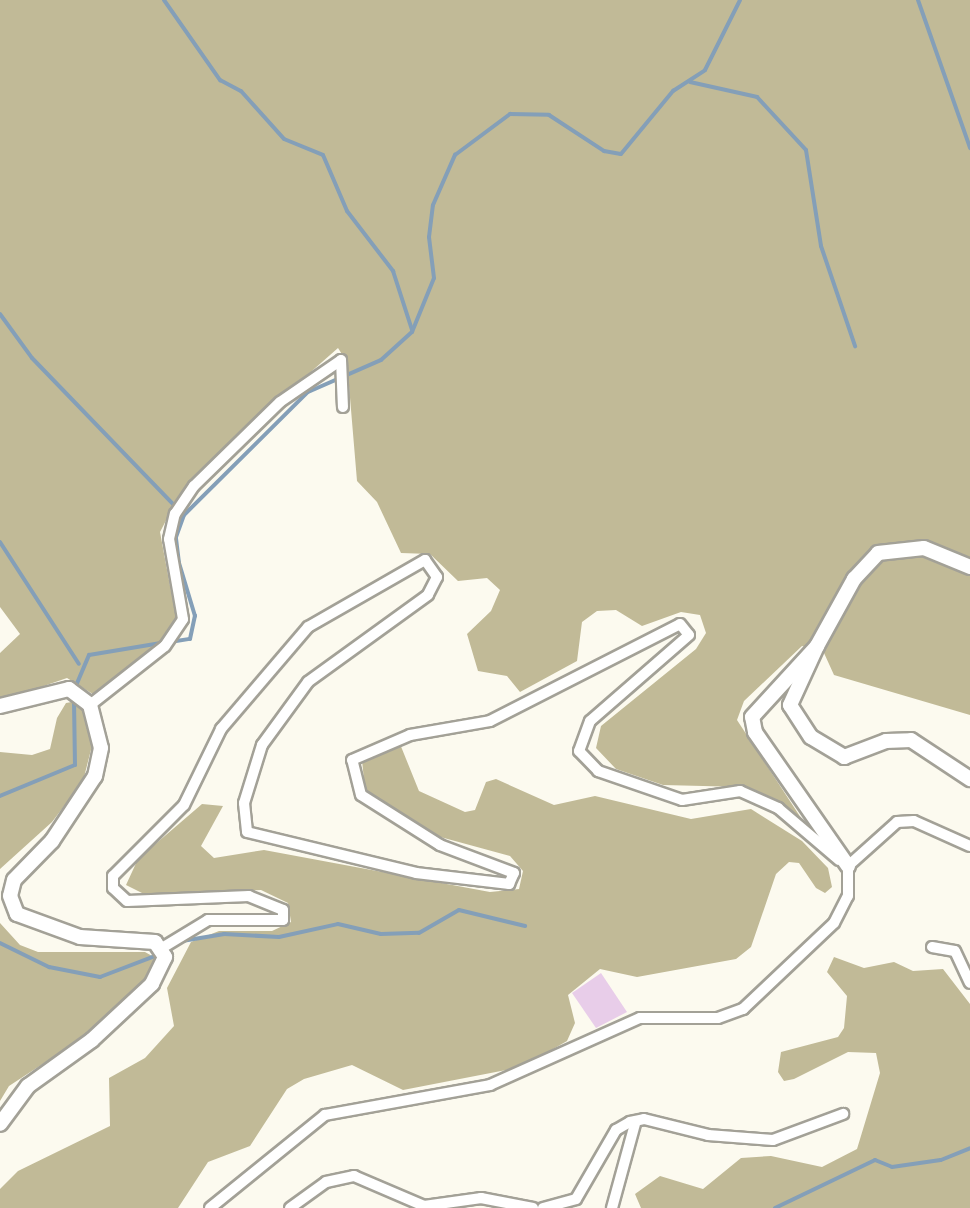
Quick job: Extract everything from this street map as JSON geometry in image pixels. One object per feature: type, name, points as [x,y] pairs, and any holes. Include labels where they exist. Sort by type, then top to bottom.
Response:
[{"type":"street","points":[[90,705],[165,646],[183,619],[169,538],[175,514],[194,486],[280,402],[341,360],[343,407]]},
{"type":"street","points":[[970,568],[924,548],[878,553],[854,579],[790,705],[811,736],[844,757],[886,741],[911,740],[970,780]]},
{"type":"street","points":[[162,948],[208,920],[278,922],[283,910],[248,896],[126,901],[112,888],[116,868],[184,805],[221,730],[308,627],[426,560],[438,577],[428,595],[308,682],[262,745],[244,803],[247,832],[416,873],[508,884],[514,873],[449,850],[362,795],[352,760],[399,738],[490,720],[680,624],[689,635],[590,722],[580,751],[598,771],[682,800],[740,792],[778,808],[848,866]]},
{"type":"street","points":[[210,1208],[324,1116],[490,1085],[640,1018],[718,1018],[743,1009],[834,923],[848,896],[848,866],[751,724],[817,646]]},
{"type":"street","points":[[0,706],[59,687],[90,705],[99,730],[96,776],[52,841],[21,870],[10,896],[17,914],[48,930],[96,940],[150,941],[162,948],[165,964],[152,984],[92,1040],[28,1086],[0,1124]]},
{"type":"street","points":[[848,866],[897,822],[914,820],[970,846]]},
{"type":"street","points":[[932,947],[956,951],[970,983]]},
{"type":"street","points":[[543,1208],[576,1199],[616,1130],[644,1119],[763,1140],[843,1114]]},
{"type":"street","points":[[612,1208],[635,1124]]},
{"type":"street","points":[[290,1208],[326,1182],[354,1176],[424,1206],[481,1198],[533,1208]]},
{"type":"shaded area","points":[[0,0],[970,0],[970,715],[834,675],[824,653],[802,646],[744,701],[737,720],[803,821],[780,802],[743,787],[663,785],[616,769],[596,748],[601,726],[696,649],[706,633],[700,615],[681,612],[642,626],[616,610],[597,611],[582,622],[577,661],[520,692],[507,676],[478,671],[467,634],[491,611],[500,590],[487,578],[458,581],[430,554],[401,553],[377,502],[357,481],[347,362],[338,348],[255,421],[171,511],[160,532],[176,618],[163,642],[96,696],[67,678],[0,701],[0,653],[20,634],[0,607]]},
{"type":"shaded area","points":[[77,701],[85,705],[93,742],[83,781],[52,822],[0,869],[0,752],[32,755],[50,749],[57,718],[66,703]]},
{"type":"shaded area","points":[[400,744],[419,791],[465,812],[475,810],[486,782],[496,779],[554,805],[595,796],[691,819],[751,809],[802,841],[828,868],[832,887],[825,893],[816,888],[799,863],[789,862],[776,874],[751,947],[736,959],[637,977],[600,969],[568,995],[575,1023],[567,1041],[522,1067],[403,1090],[352,1065],[304,1079],[287,1089],[250,1146],[208,1162],[178,1208],[0,1208],[0,1189],[18,1171],[110,1126],[109,1078],[145,1058],[174,1026],[167,988],[191,942],[219,931],[272,931],[291,922],[288,903],[261,890],[144,894],[126,885],[138,859],[202,804],[223,806],[201,846],[214,858],[264,850],[490,892],[519,889],[523,871],[510,856],[433,835],[365,790],[362,760]]},
{"type":"shaded area","points":[[0,923],[20,945],[38,952],[145,952],[161,961],[160,971],[90,1033],[9,1086],[0,1101]]},
{"type":"shaded area","points":[[834,957],[864,968],[894,962],[913,971],[943,969],[970,1004],[970,1208],[641,1208],[635,1194],[660,1176],[703,1189],[741,1158],[771,1156],[822,1167],[857,1149],[880,1073],[876,1053],[848,1052],[784,1081],[778,1072],[781,1052],[838,1037],[844,1028],[847,996],[827,972]]},
{"type":"building","points":[[601,973],[627,1012],[596,1028],[572,993]]},
{"type":"waterway","points":[[164,0],[220,80],[241,91],[284,139],[323,155],[347,211],[393,271],[412,330]]},
{"type":"waterway","points":[[170,642],[190,639],[195,616],[179,563],[176,537],[184,515],[308,392],[381,360],[412,332],[434,278],[429,237],[433,205],[455,155],[510,114],[549,115],[604,151],[621,154],[673,91],[705,70],[740,0]]},
{"type":"waterway","points":[[918,0],[970,148]]},
{"type":"waterway","points":[[690,82],[757,97],[806,150],[821,246],[855,346]]},
{"type":"waterway","points":[[0,314],[32,358],[178,509]]},
{"type":"waterway","points":[[0,542],[79,664]]},
{"type":"waterway","points":[[75,688],[89,655],[161,643]]},
{"type":"waterway","points":[[0,796],[75,765],[74,698]]},
{"type":"waterway","points":[[182,941],[224,934],[279,937],[338,924],[381,934],[419,933],[459,910],[525,926]]},
{"type":"waterway","points":[[0,943],[49,967],[100,977],[158,955]]},
{"type":"waterway","points":[[775,1208],[875,1160],[892,1167],[941,1160],[970,1148]]}]
